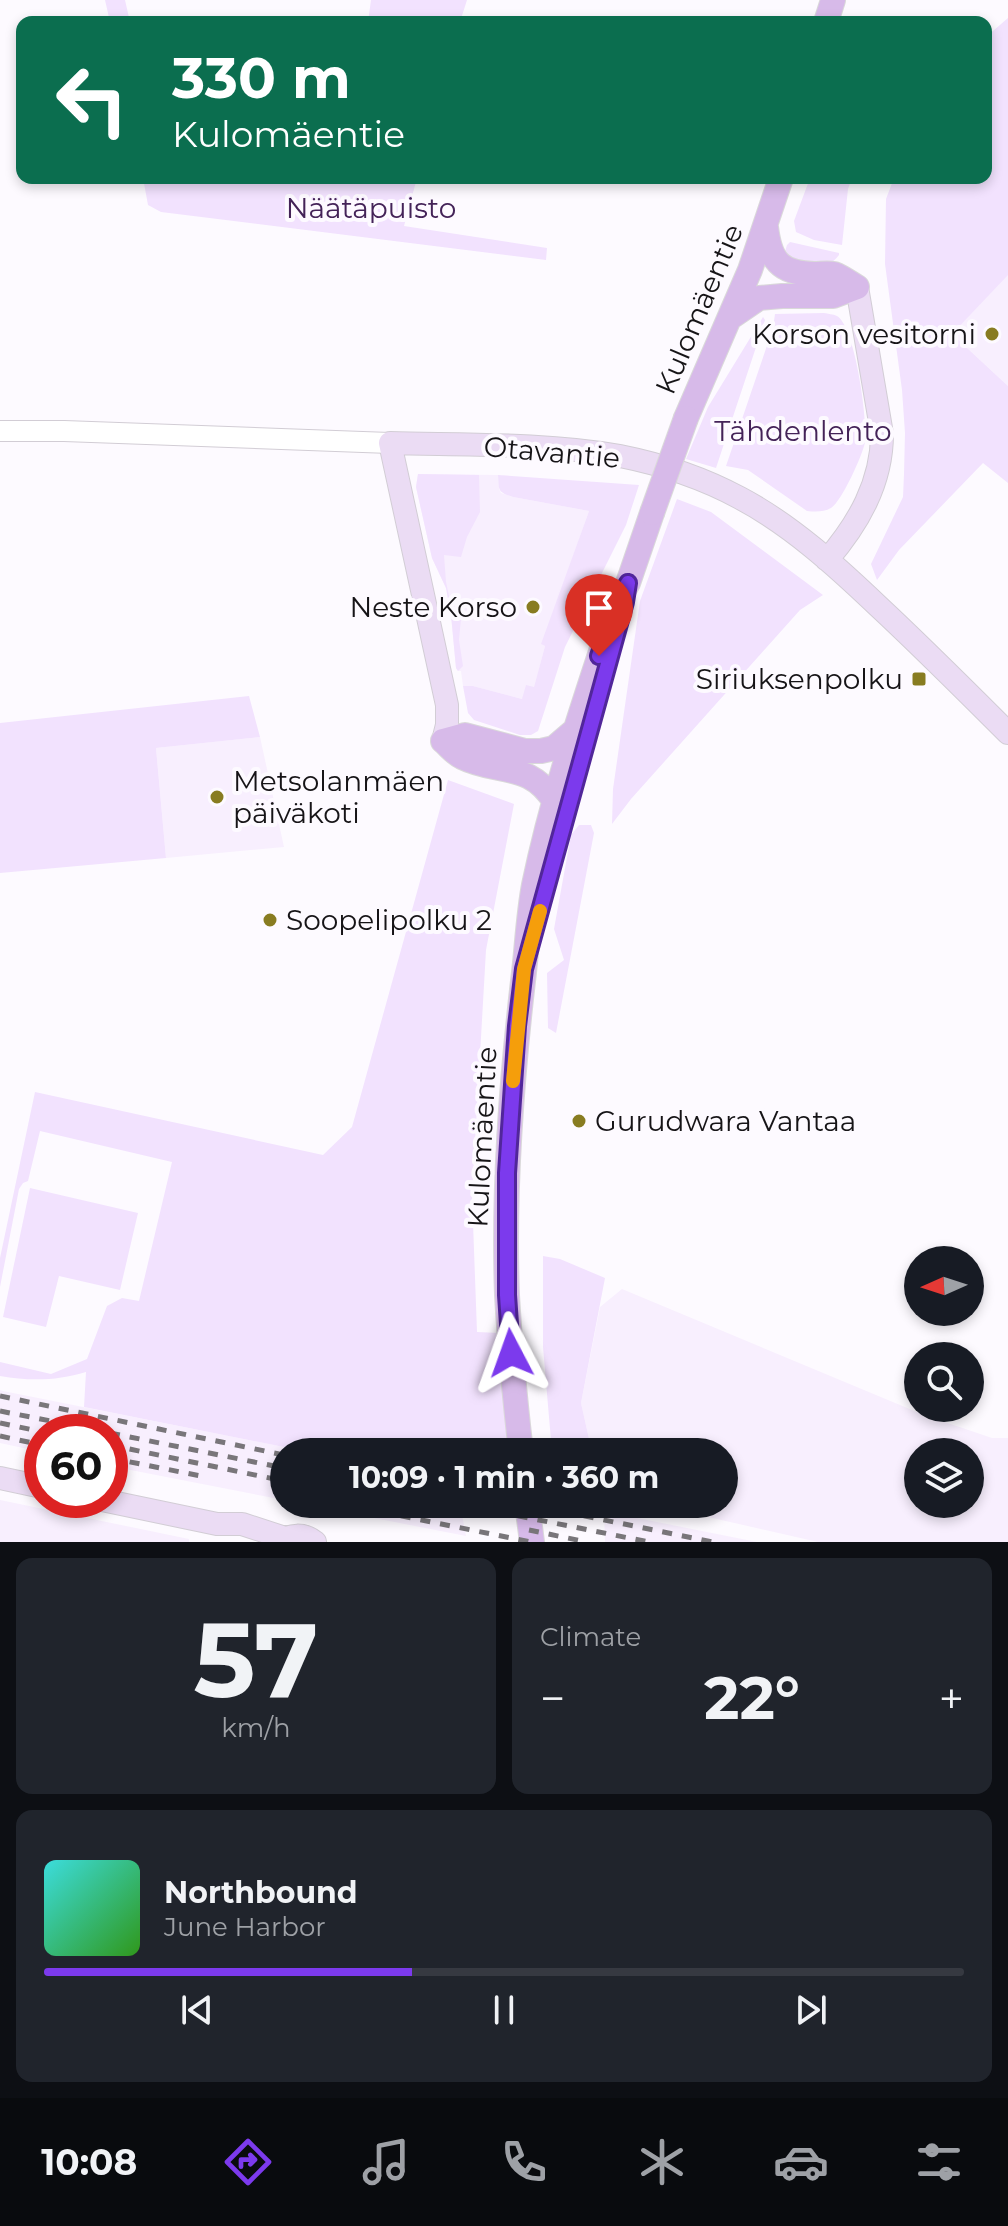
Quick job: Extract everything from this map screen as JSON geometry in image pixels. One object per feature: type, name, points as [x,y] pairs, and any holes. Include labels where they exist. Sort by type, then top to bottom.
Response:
[{"type":"main road","name":"Kulomäentie","points":[[524,969],[628,583],[719,313],[767,184]]},
{"type":"main road","name":"Kulomäentie","points":[[686,418],[731,317],[779,184]]},
{"type":"main road","points":[[766,227],[768,246],[775,261],[787,270],[805,274],[833,274],[857,287]]},
{"type":"main road","points":[[731,317],[759,298],[833,296],[857,287]]},
{"type":"main road","points":[[827,560],[845,539],[864,508],[882,454],[882,434],[857,287]]},
{"type":"main road","points":[[390,443],[447,705],[443,741]]},
{"type":"main road","name":"Otavantie","points":[[390,443],[593,452],[653,464],[740,498],[786,527],[852,580],[1008,733]]},
{"type":"main road","name":"Kulomäentie","points":[[520,1438],[507,1295],[506,1236],[511,1111],[526,940],[534,886],[575,730],[618,600],[628,583]]},
{"type":"main road","points":[[443,741],[465,735],[525,751],[541,751],[554,748],[575,730]]},
{"type":"main road","points":[[443,741],[459,756],[536,779],[555,802]]},
{"type":"main road","points":[[0,1478],[24,1483]]},
{"type":"main road","points":[[128,1505],[217,1524],[242,1524],[282,1540],[300,1535],[315,1542]]},
{"type":"main road","points":[[529,1518],[532,1542]]},
{"type":"main road","points":[[217,1524],[248,1542]]},
{"type":"street","name":"Otavantie","points":[[0,431],[390,443]]},
{"type":"shaded area","points":[[1008,241],[1008,386],[952,334]]},
{"type":"shaded area","points":[[418,474],[498,475],[501,493],[589,511],[542,644],[545,646],[534,688],[522,699],[463,686],[461,671],[456,668],[446,588],[432,558],[416,487]]},
{"type":"shaded area","name":"Metsolanmäen päiväkoti","points":[[260,737],[284,847],[166,858],[156,748]]},
{"type":"shaded area","points":[[622,1289],[904,1407],[904,1422],[945,1422],[992,1438],[1008,1438],[1008,1542],[818,1542],[713,1518],[738,1518],[738,1438],[589,1438],[581,1403],[600,1307]]},
{"type":"shaded area","points":[[0,1390],[120,1414],[24,1414],[24,1448],[0,1443]]},
{"type":"shaded area","points":[[128,1416],[270,1444],[270,1497],[128,1470]]},
{"type":"shaded area","points":[[0,1500],[24,1505],[24,1518],[87,1518],[189,1539],[189,1542],[0,1542]]},
{"type":"shaded area","points":[[374,1518],[463,1518],[466,1536]]},
{"type":"shaded area","points":[[604,1518],[637,1518],[757,1542],[605,1542]]},
{"type":"green space","points":[[105,0],[125,0],[129,16],[109,16]]},
{"type":"green space","points":[[371,0],[467,0],[462,16],[369,16]]},
{"type":"green space","points":[[1008,18],[1008,275],[952,334],[1008,386],[1008,483],[983,463],[899,550],[877,580],[871,564],[903,497],[905,433],[885,264],[886,199],[892,184],[992,184],[992,32]]},
{"type":"green space","name":"Näätäpuisto","points":[[144,184],[415,184],[404,226],[547,248],[546,260],[161,212],[148,205]]},
{"type":"green space","points":[[808,184],[850,184],[842,245],[814,240],[796,232],[794,221]]},
{"type":"green space","points":[[790,242],[839,255],[827,265],[806,265],[783,258]]},
{"type":"green space","name":"Tähdenlento","points":[[824,313],[837,316],[843,323],[855,355],[865,442],[836,504],[826,510],[807,511],[748,470],[726,466],[775,314]]},
{"type":"green space","points":[[763,317],[765,320],[716,468],[686,459],[708,407]]},
{"type":"green space","points":[[418,474],[479,475],[480,512],[461,557],[444,555],[453,615],[461,618],[459,640],[463,666],[458,671],[446,588],[432,558],[416,487]]},
{"type":"green space","points":[[498,475],[639,485],[626,525],[565,647],[538,731],[531,735],[520,735],[474,720],[468,713],[463,686],[522,699],[526,685],[534,687],[545,646],[541,644],[589,511],[513,497],[501,492]]},
{"type":"green space","points":[[677,499],[711,512],[823,595],[800,610],[612,824],[613,789],[640,601]]},
{"type":"green space","points":[[249,696],[260,737],[156,748],[166,858],[0,873],[0,723]]},
{"type":"green space","points":[[448,780],[514,804],[486,950],[472,1195],[477,1332],[500,1333],[508,1438],[270,1438],[270,1444],[84,1407],[86,1372],[43,1379],[0,1376],[0,1362],[51,1374],[87,1359],[107,1306],[122,1298],[139,1301],[172,1162],[40,1131],[28,1181],[19,1189],[0,1287],[0,1258],[35,1092],[323,1155],[352,1127]]},
{"type":"green space","points":[[579,825],[591,825],[594,833],[556,1033],[548,1028],[547,973],[564,960],[554,929],[571,835]]},
{"type":"green space","points":[[30,1188],[138,1213],[120,1290],[59,1276],[46,1327],[3,1317]]},
{"type":"green space","points":[[543,1256],[560,1259],[605,1278],[581,1403],[589,1438],[551,1438],[543,1347]]},
{"type":"railway","points":[[0,1396],[270,1452]]},
{"type":"railway","points":[[0,1411],[24,1416]]},
{"type":"railway","points":[[0,1423],[24,1428]]},
{"type":"railway","points":[[0,1436],[24,1441]]},
{"type":"railway","points":[[128,1437],[270,1465]]},
{"type":"railway","points":[[128,1449],[270,1478]]},
{"type":"railway","points":[[128,1462],[206,1477]]},
{"type":"railway","points":[[412,1518],[531,1542]]},
{"type":"railway","points":[[529,1518],[649,1542]]},
{"type":"railway","points":[[594,1518],[713,1542]]},
{"type":"railway","points":[[529,1530],[587,1542]]},
{"type":"slow traffic","points":[[513,1081],[524,969],[540,911]]},
{"type":"place","name":"Korson vesitorni","points":[[992,334]]},
{"type":"place","name":"Neste Korso","points":[[533,607]]},
{"type":"place","name":"Siriuksenpolku","points":[[919,679]]},
{"type":"place","name":"Metsolanmäen päiväkoti","points":[[217,797]]},
{"type":"place","name":"Soopelipolku 2","points":[[270,920]]},
{"type":"place","name":"Gurudwara Vantaa","points":[[579,1121]]},
{"type":"route","points":[[511,1353],[507,1295],[507,1173],[524,969],[628,583],[618,600],[599,656]]}]
